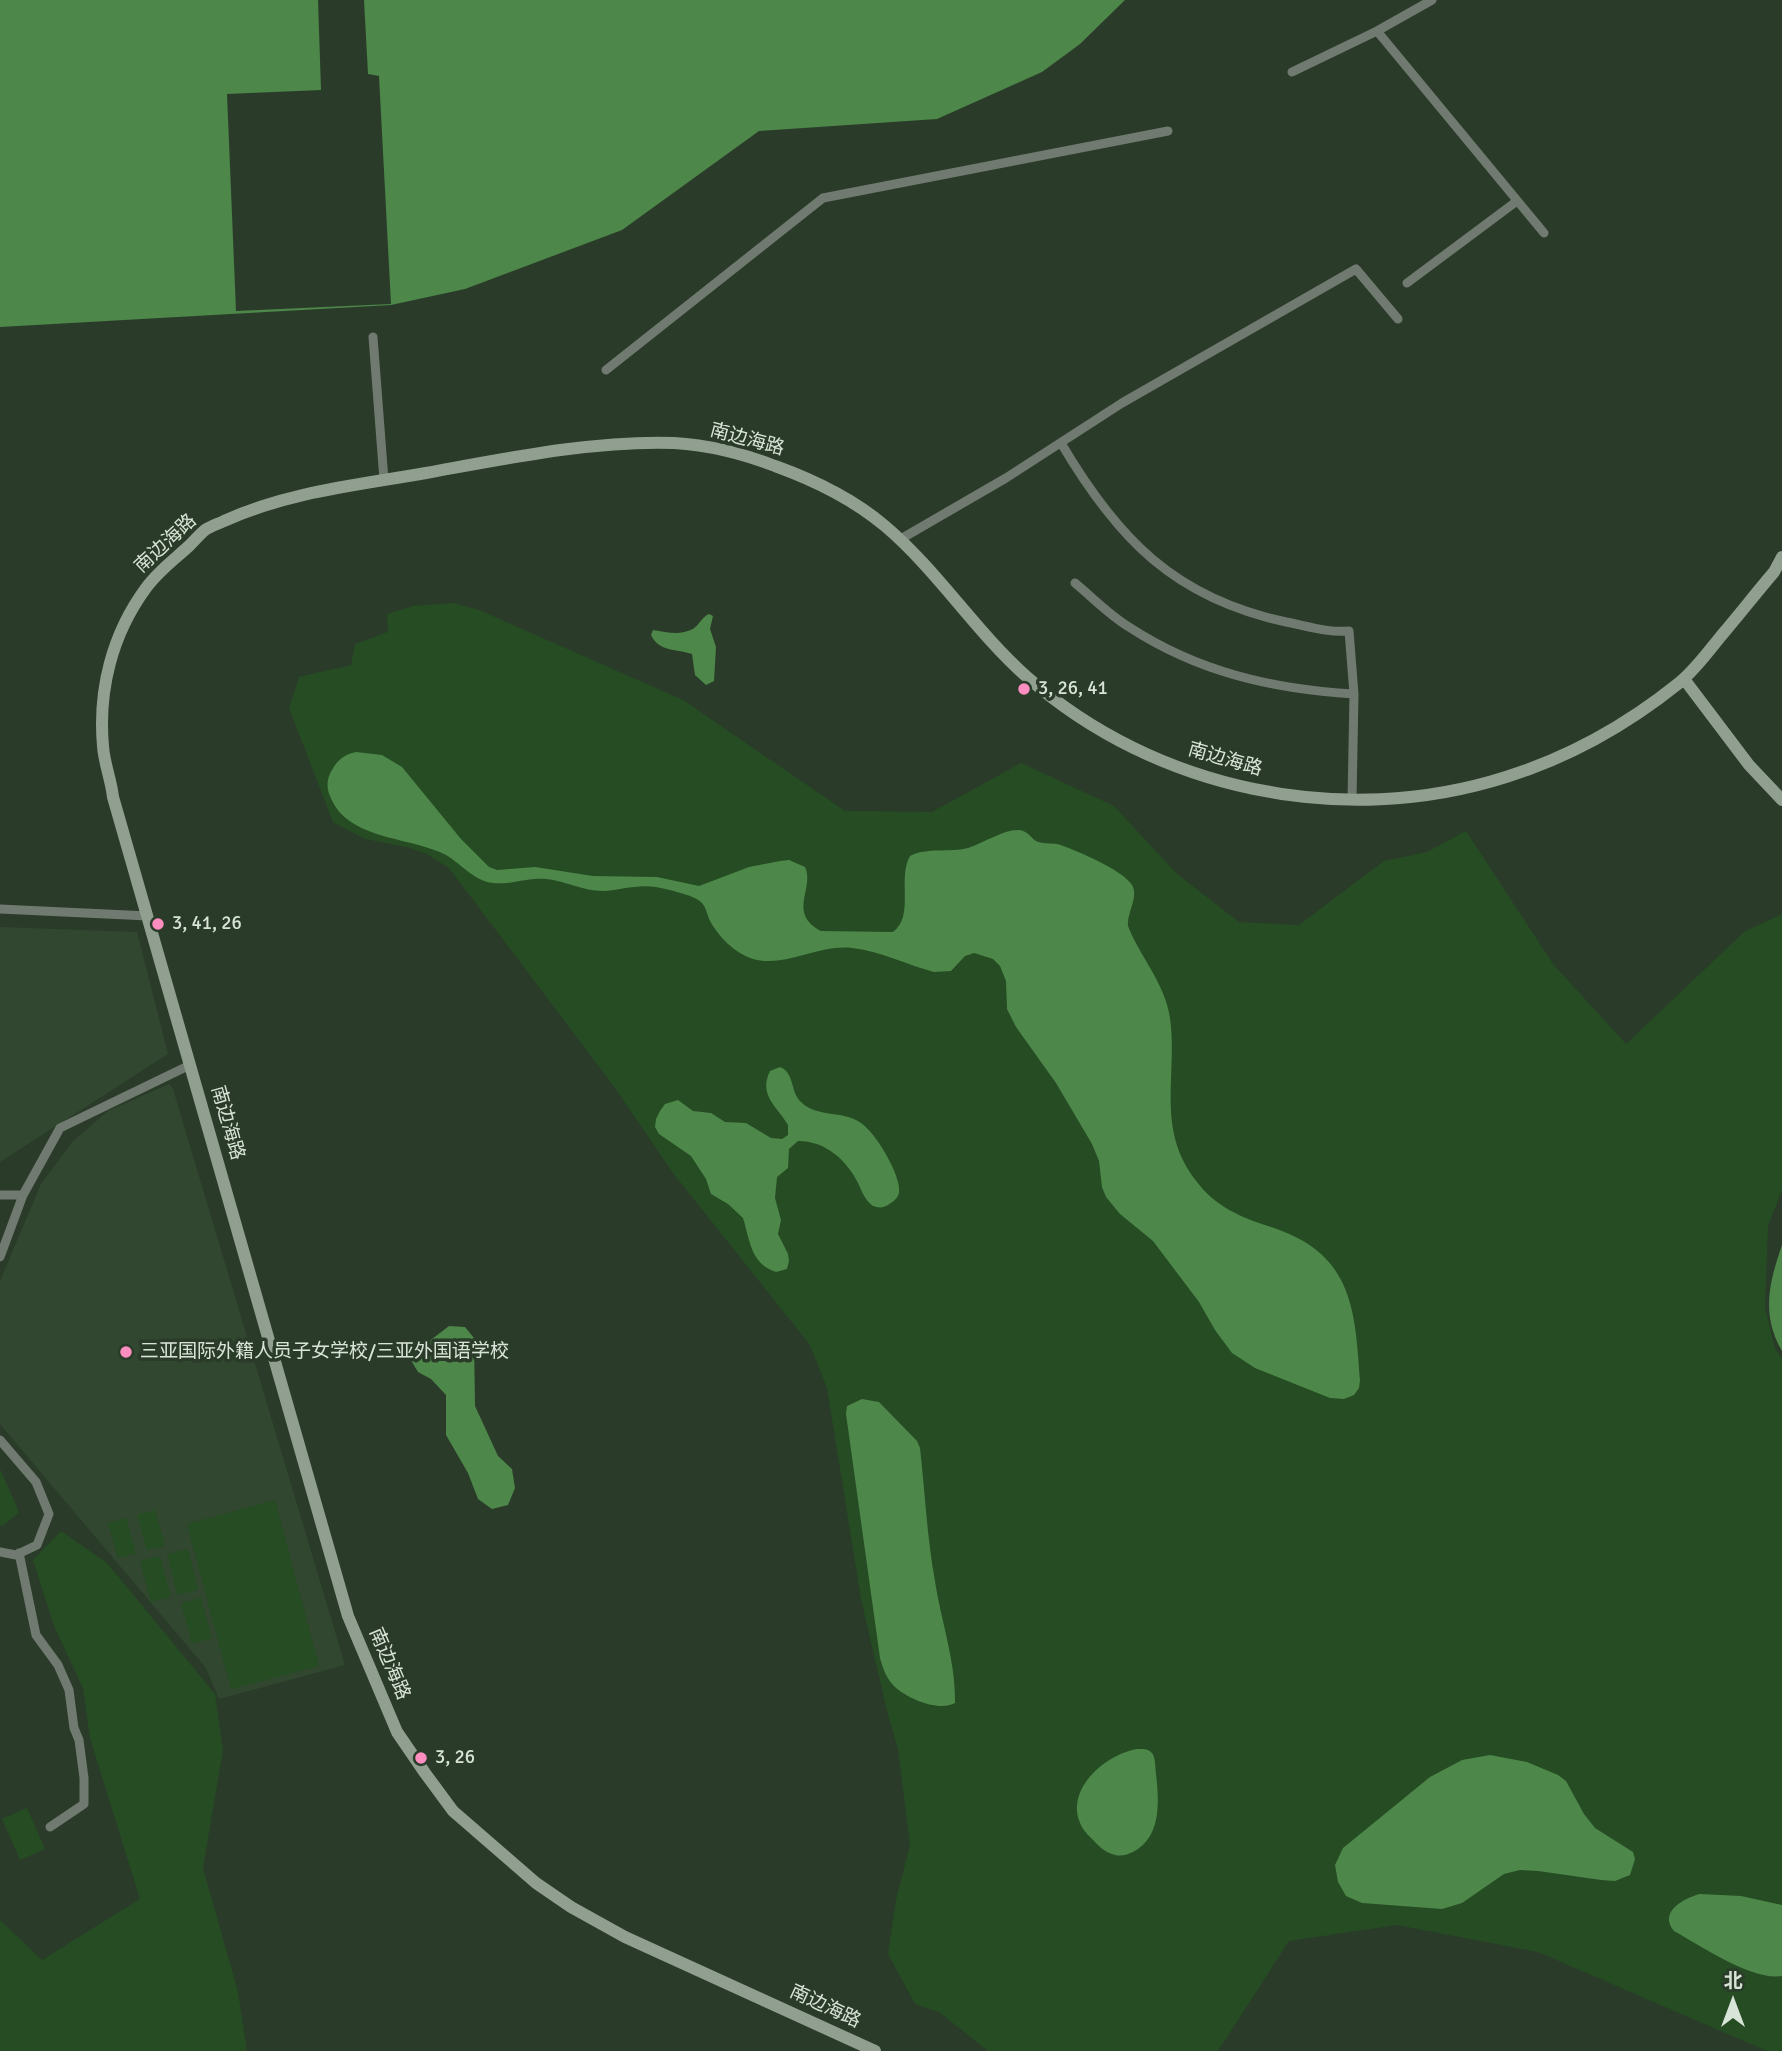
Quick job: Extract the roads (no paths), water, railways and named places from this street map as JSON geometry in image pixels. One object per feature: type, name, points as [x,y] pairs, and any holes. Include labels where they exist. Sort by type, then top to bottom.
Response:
[{"type":"street","points":[[1292,72],[1377,31],[1432,0]]},
{"type":"street","points":[[1377,31],[1544,233]]},
{"type":"street","points":[[606,370],[823,198],[1168,131]]},
{"type":"street","points":[[1407,283],[1517,201]]},
{"type":"street","points":[[899,540],[1006,478],[1122,403],[1356,269],[1398,319]]},
{"type":"street","points":[[373,337],[384,480]]},
{"type":"street","name":"南边海路","points":[[875,2051],[625,1937],[571,1907],[536,1883],[453,1811],[397,1732],[348,1616],[113,797],[103,751],[102,705],[107,670],[132,609],[149,583],[203,531],[255,507],[384,480],[571,450],[643,443],[680,443],[730,451],[777,466],[843,496],[884,525],[928,568],[990,640],[1028,678],[1081,719],[1136,751],[1242,787],[1287,795],[1352,800],[1453,790],[1508,777],[1558,758],[1603,736],[1684,679],[1774,572],[1782,557]]},
{"type":"street","points":[[1061,443],[1111,519],[1136,545],[1174,577],[1203,595],[1261,616],[1326,630],[1349,631],[1354,694],[1352,800]]},
{"type":"street","points":[[1074,583],[1127,626],[1170,651],[1213,669],[1232,676],[1288,687],[1354,694]]},
{"type":"street","points":[[1684,679],[1749,765],[1782,800]]},
{"type":"street","points":[[0,909],[148,916]]},
{"type":"street","points":[[0,1257],[23,1195],[60,1128],[190,1065]]},
{"type":"street","points":[[0,1195],[23,1195]]},
{"type":"street","points":[[0,1440],[36,1482],[49,1514],[37,1545],[16,1555],[0,1552]]},
{"type":"street","points":[[19,1553],[36,1635],[58,1665],[69,1690],[84,1778],[84,1804],[50,1827]]},
{"type":"place","name":"3, 26, 41","points":[[1024,689]]},
{"type":"place","name":"3, 41, 26","points":[[158,924]]},
{"type":"place","name":"三亚国际外籍人员子女学校/三亚外国语学校","points":[[126,1352]]},
{"type":"place","name":"3, 26","points":[[421,1758]]}]
